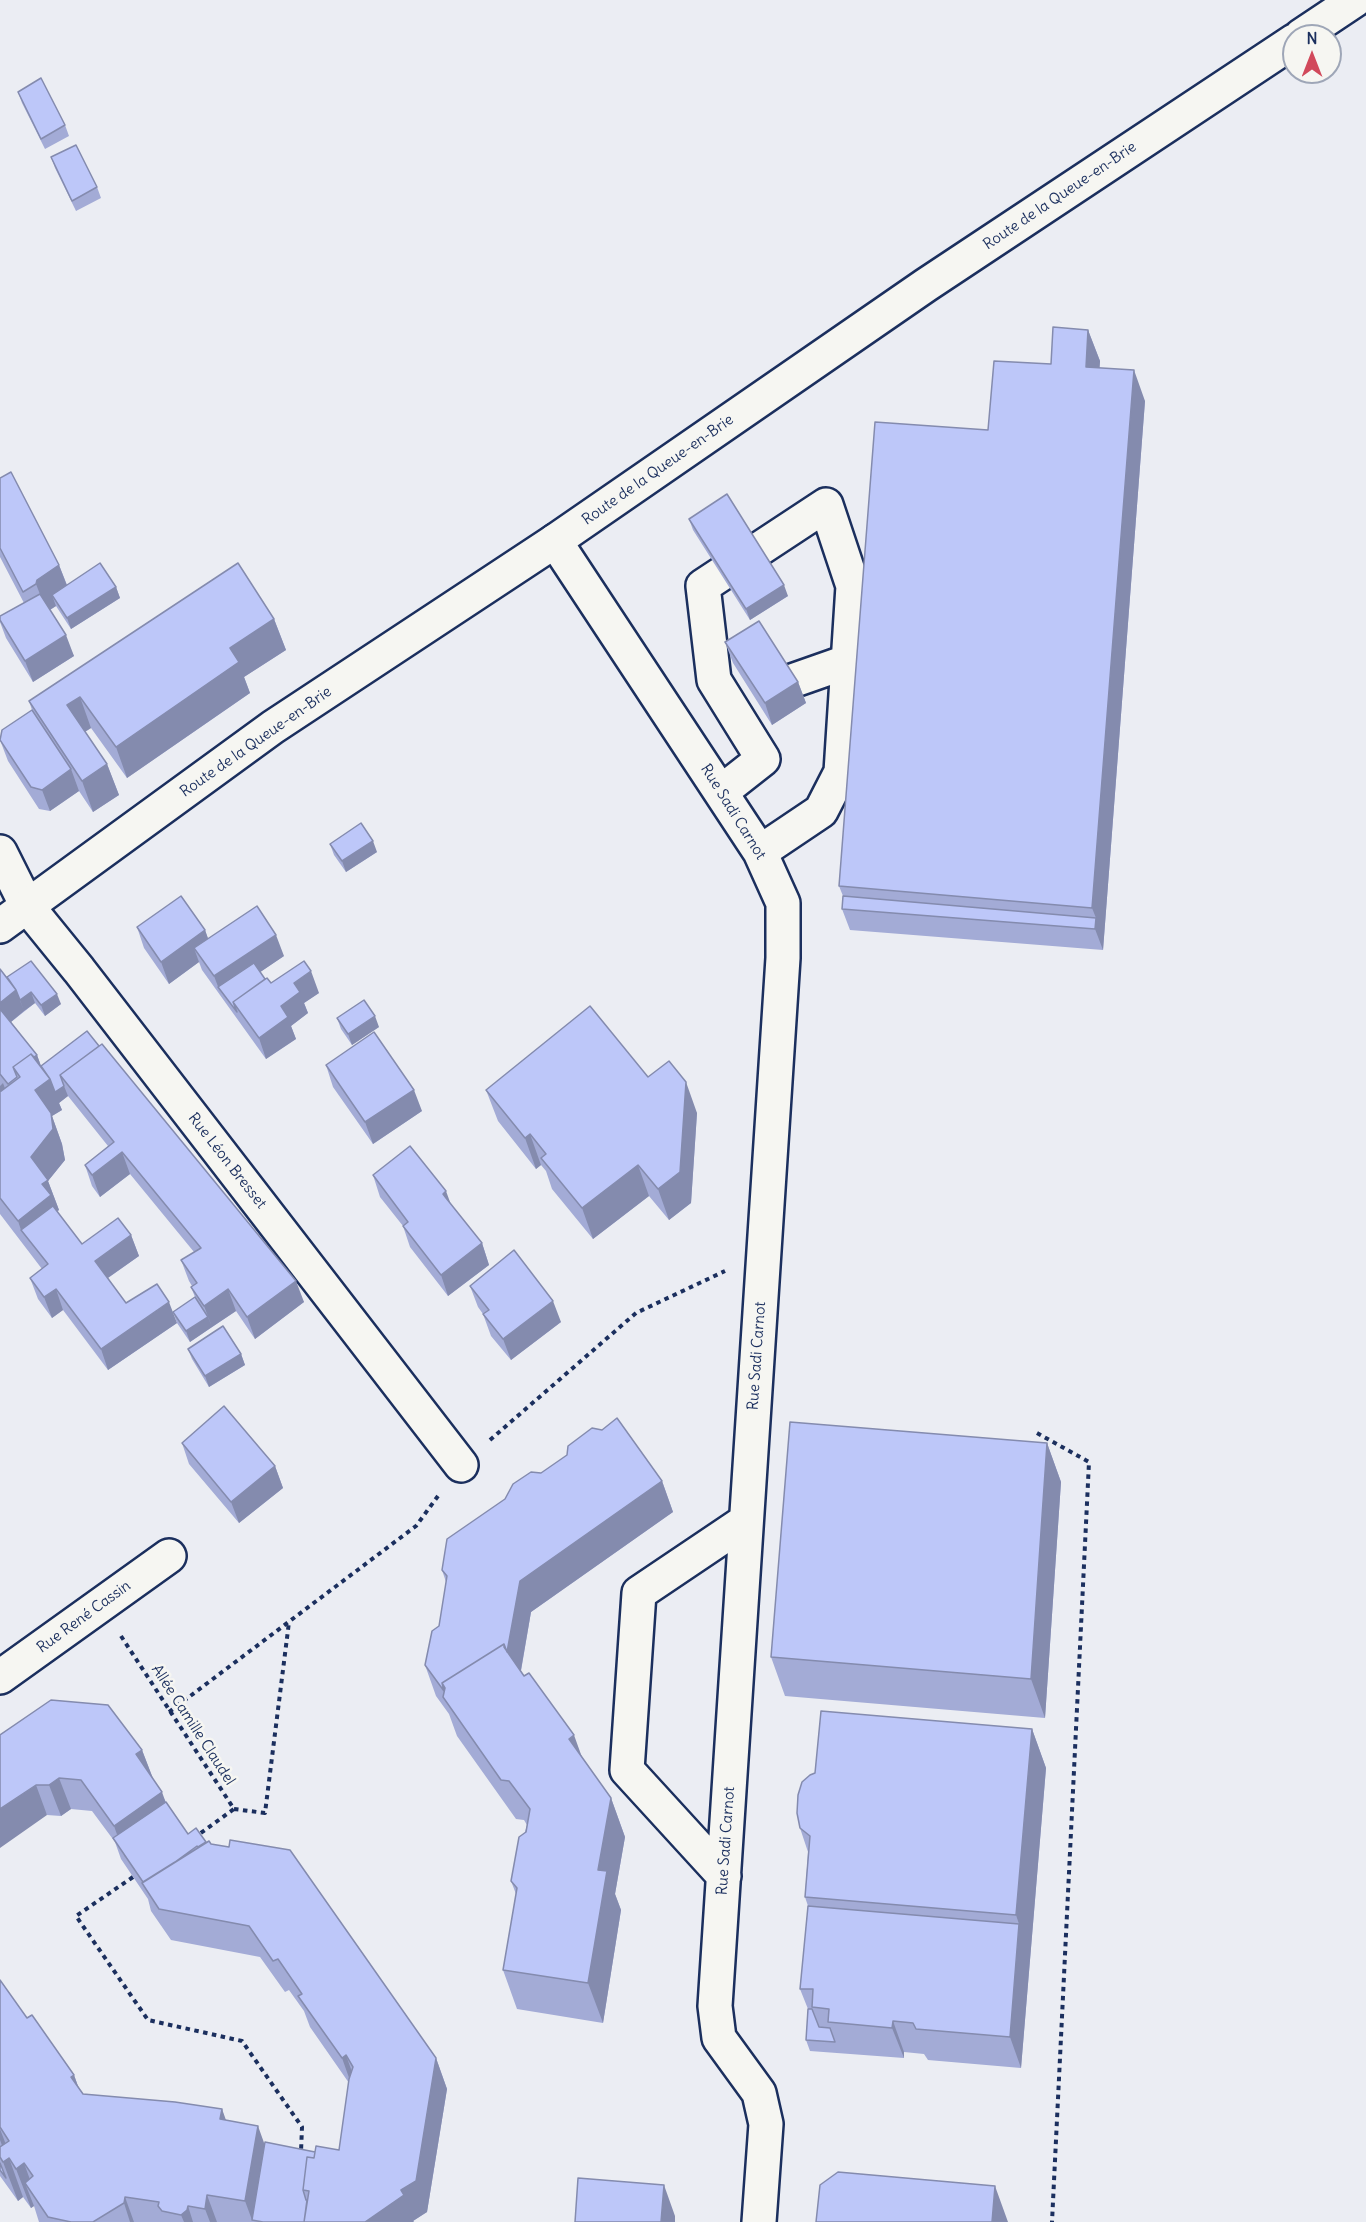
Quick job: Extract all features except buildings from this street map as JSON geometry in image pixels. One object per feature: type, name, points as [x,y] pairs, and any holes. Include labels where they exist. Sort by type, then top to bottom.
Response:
[{"type":"street","points":[[1319,24],[1355,0]]},
{"type":"street","name":"Route de la Queue-en-Brie","points":[[0,926],[273,727],[555,542],[926,285],[1282,49]]},
{"type":"street","points":[[721,792],[763,759],[747,709],[714,680],[703,586],[826,505],[852,586],[841,772],[821,811],[760,852]]},
{"type":"street","name":"Rue Sadi Carnot","points":[[555,542],[760,852],[783,903],[783,958],[715,2006],[719,2038],[759,2092],[766,2124],[759,2222]]},
{"type":"street","points":[[792,681],[849,660]]},
{"type":"street","name":"Rue Léon Bresset","points":[[0,852],[27,906],[80,970],[461,1465]]},
{"type":"street","points":[[724,1876],[627,1770],[639,1593],[746,1521]]},
{"type":"street","name":"Rue René Cassin","points":[[0,1677],[169,1557]]},
{"type":"path","points":[[1038,1433],[1089,1462],[1052,2222]]},
{"type":"path","name":"Allée Camille Claudel","points":[[101,1605],[234,1809]]},
{"type":"path","points":[[197,1836],[234,1809],[265,1813],[289,1621]]},
{"type":"path","points":[[133,1877],[76,1916],[148,2020],[242,2041],[302,2127],[301,2158]]}]
